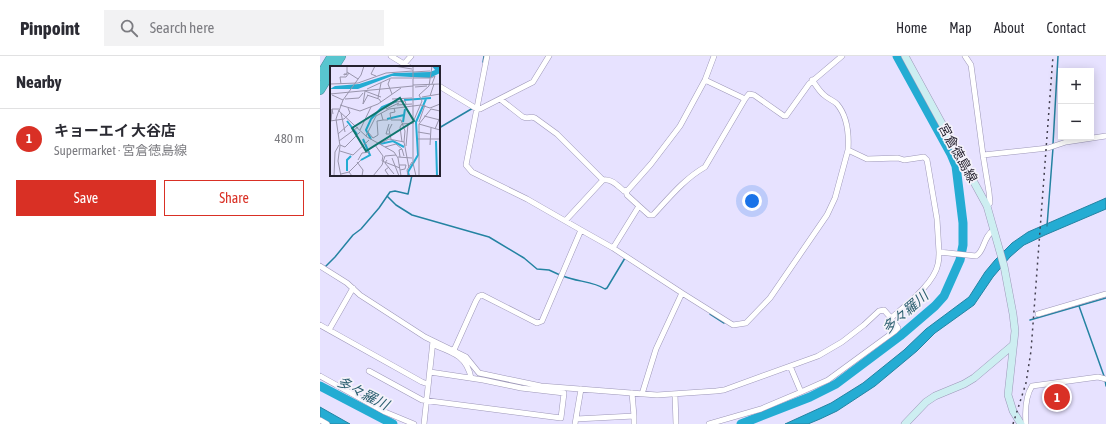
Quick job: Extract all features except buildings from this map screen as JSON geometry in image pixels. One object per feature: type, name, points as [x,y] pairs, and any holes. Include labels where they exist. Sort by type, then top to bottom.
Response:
[{"type":"highway","points":[[320,76],[332,56]]},
{"type":"highway","points":[[335,66],[341,56]]},
{"type":"highway","points":[[320,90],[330,74]]},
{"type":"main road","name":"宮倉徳島線","points":[[905,56],[987,206],[1004,266],[1013,314],[1015,331],[1013,345]]},
{"type":"main road","points":[[905,424],[926,402],[935,396],[964,384],[974,378],[1013,345]]},
{"type":"main road","points":[[1013,345],[1008,395],[1013,411],[1021,424]]},
{"type":"street","points":[[391,56],[407,66]]},
{"type":"street","points":[[404,64],[411,56]]},
{"type":"street","points":[[487,56],[466,161],[468,169],[566,220],[613,248],[734,326],[746,324],[770,298],[827,215],[835,198],[848,150],[847,127],[841,110],[833,100],[821,92],[812,80]]},
{"type":"street","points":[[440,87],[477,109],[480,109],[533,82],[549,56]]},
{"type":"street","points":[[626,191],[651,164],[680,126],[705,80],[714,56]]},
{"type":"street","points":[[566,220],[603,180],[606,179],[610,180],[626,191],[627,195],[649,215],[653,215],[686,180],[694,173],[705,167],[745,99],[750,94],[754,95],[786,116],[804,89],[812,80],[842,56]]},
{"type":"street","points":[[965,56],[971,65],[989,192],[990,203],[987,206]]},
{"type":"street","points":[[705,80],[745,99]]},
{"type":"street","points":[[500,98],[523,117],[535,118],[557,134],[603,180]]},
{"type":"street","points":[[983,154],[1040,148],[1066,142],[1106,136]]},
{"type":"street","points":[[848,150],[867,159],[898,158],[904,160],[924,157],[927,160],[937,219],[939,252],[938,265],[921,292],[891,318]]},
{"type":"street","points":[[613,248],[639,206]]},
{"type":"street","points":[[454,350],[476,301],[479,296],[482,295],[538,323],[542,321],[582,230]]},
{"type":"street","points":[[939,252],[976,256],[979,254],[988,235],[994,230]]},
{"type":"street","points":[[321,266],[353,288],[360,295],[433,343],[462,358],[468,368],[471,378]]},
{"type":"street","points":[[328,330],[353,288]]},
{"type":"street","points":[[642,394],[656,349],[682,293]]},
{"type":"street","points":[[1038,314],[1106,294]]},
{"type":"street","points":[[433,343],[454,350],[466,357],[475,369],[484,374],[541,386],[657,395],[724,390],[813,358],[842,342],[879,311],[884,310],[898,328],[828,380],[761,409],[709,424]]},
{"type":"street","points":[[320,325],[428,384]]},
{"type":"street","points":[[424,424],[433,343]]},
{"type":"street","points":[[790,366],[801,392]]},
{"type":"street","points":[[369,371],[422,400],[560,421],[564,393],[521,388],[430,372]]},
{"type":"street","points":[[320,376],[385,412],[414,424]]},
{"type":"street","points":[[1026,424],[1025,411],[1028,391],[1032,386],[1095,377],[1106,379]]},
{"type":"street","points":[[581,389],[576,421],[634,416]]},
{"type":"street","points":[[632,393],[634,424]]},
{"type":"street","points":[[675,394],[676,424]]},
{"type":"street","points":[[320,420],[327,424]]},
{"type":"water","points":[[1106,198],[1106,209],[1024,245],[1010,257],[993,277],[974,305],[935,333],[917,351],[875,386],[837,411],[820,419],[808,424],[785,424],[831,403],[863,383],[904,350],[926,329],[969,297],[985,272],[1012,243],[1028,232]]},
{"type":"water","points":[[320,407],[350,424],[331,424],[320,418]]},
{"type":"waterway","points":[[483,62],[484,56]]},
{"type":"waterway","name":"多々羅川","points":[[741,424],[810,397],[836,384],[900,336],[935,306],[944,296],[960,260],[963,245],[963,223],[956,166],[951,154],[897,56]]},
{"type":"waterway","points":[[1053,144],[1058,56]]},
{"type":"waterway","points":[[440,127],[473,108]]},
{"type":"waterway","points":[[1047,226],[1053,148]]},
{"type":"waterway","points":[[325,267],[353,235],[361,229],[379,208],[390,192],[395,191],[408,194],[412,176]]},
{"type":"waterway","points":[[387,196],[396,205],[412,215],[489,237],[524,258],[537,269],[549,270],[560,275]]},
{"type":"waterway","points":[[563,276],[595,284],[605,289],[625,258]]},
{"type":"waterway","points":[[1030,320],[1106,298]]},
{"type":"waterway","points":[[1079,306],[1104,376]]},
{"type":"waterway","points":[[710,314],[724,323]]},
{"type":"waterway","points":[[1105,380],[1106,386]]},
{"type":"waterway","name":"多々羅川","points":[[320,386],[393,424]]},
{"type":"railway","points":[[1013,424],[1026,383],[1031,351],[1053,56]]},
{"type":"place","name":"キョーエイ 大谷店","points":[[1057,397]]}]
